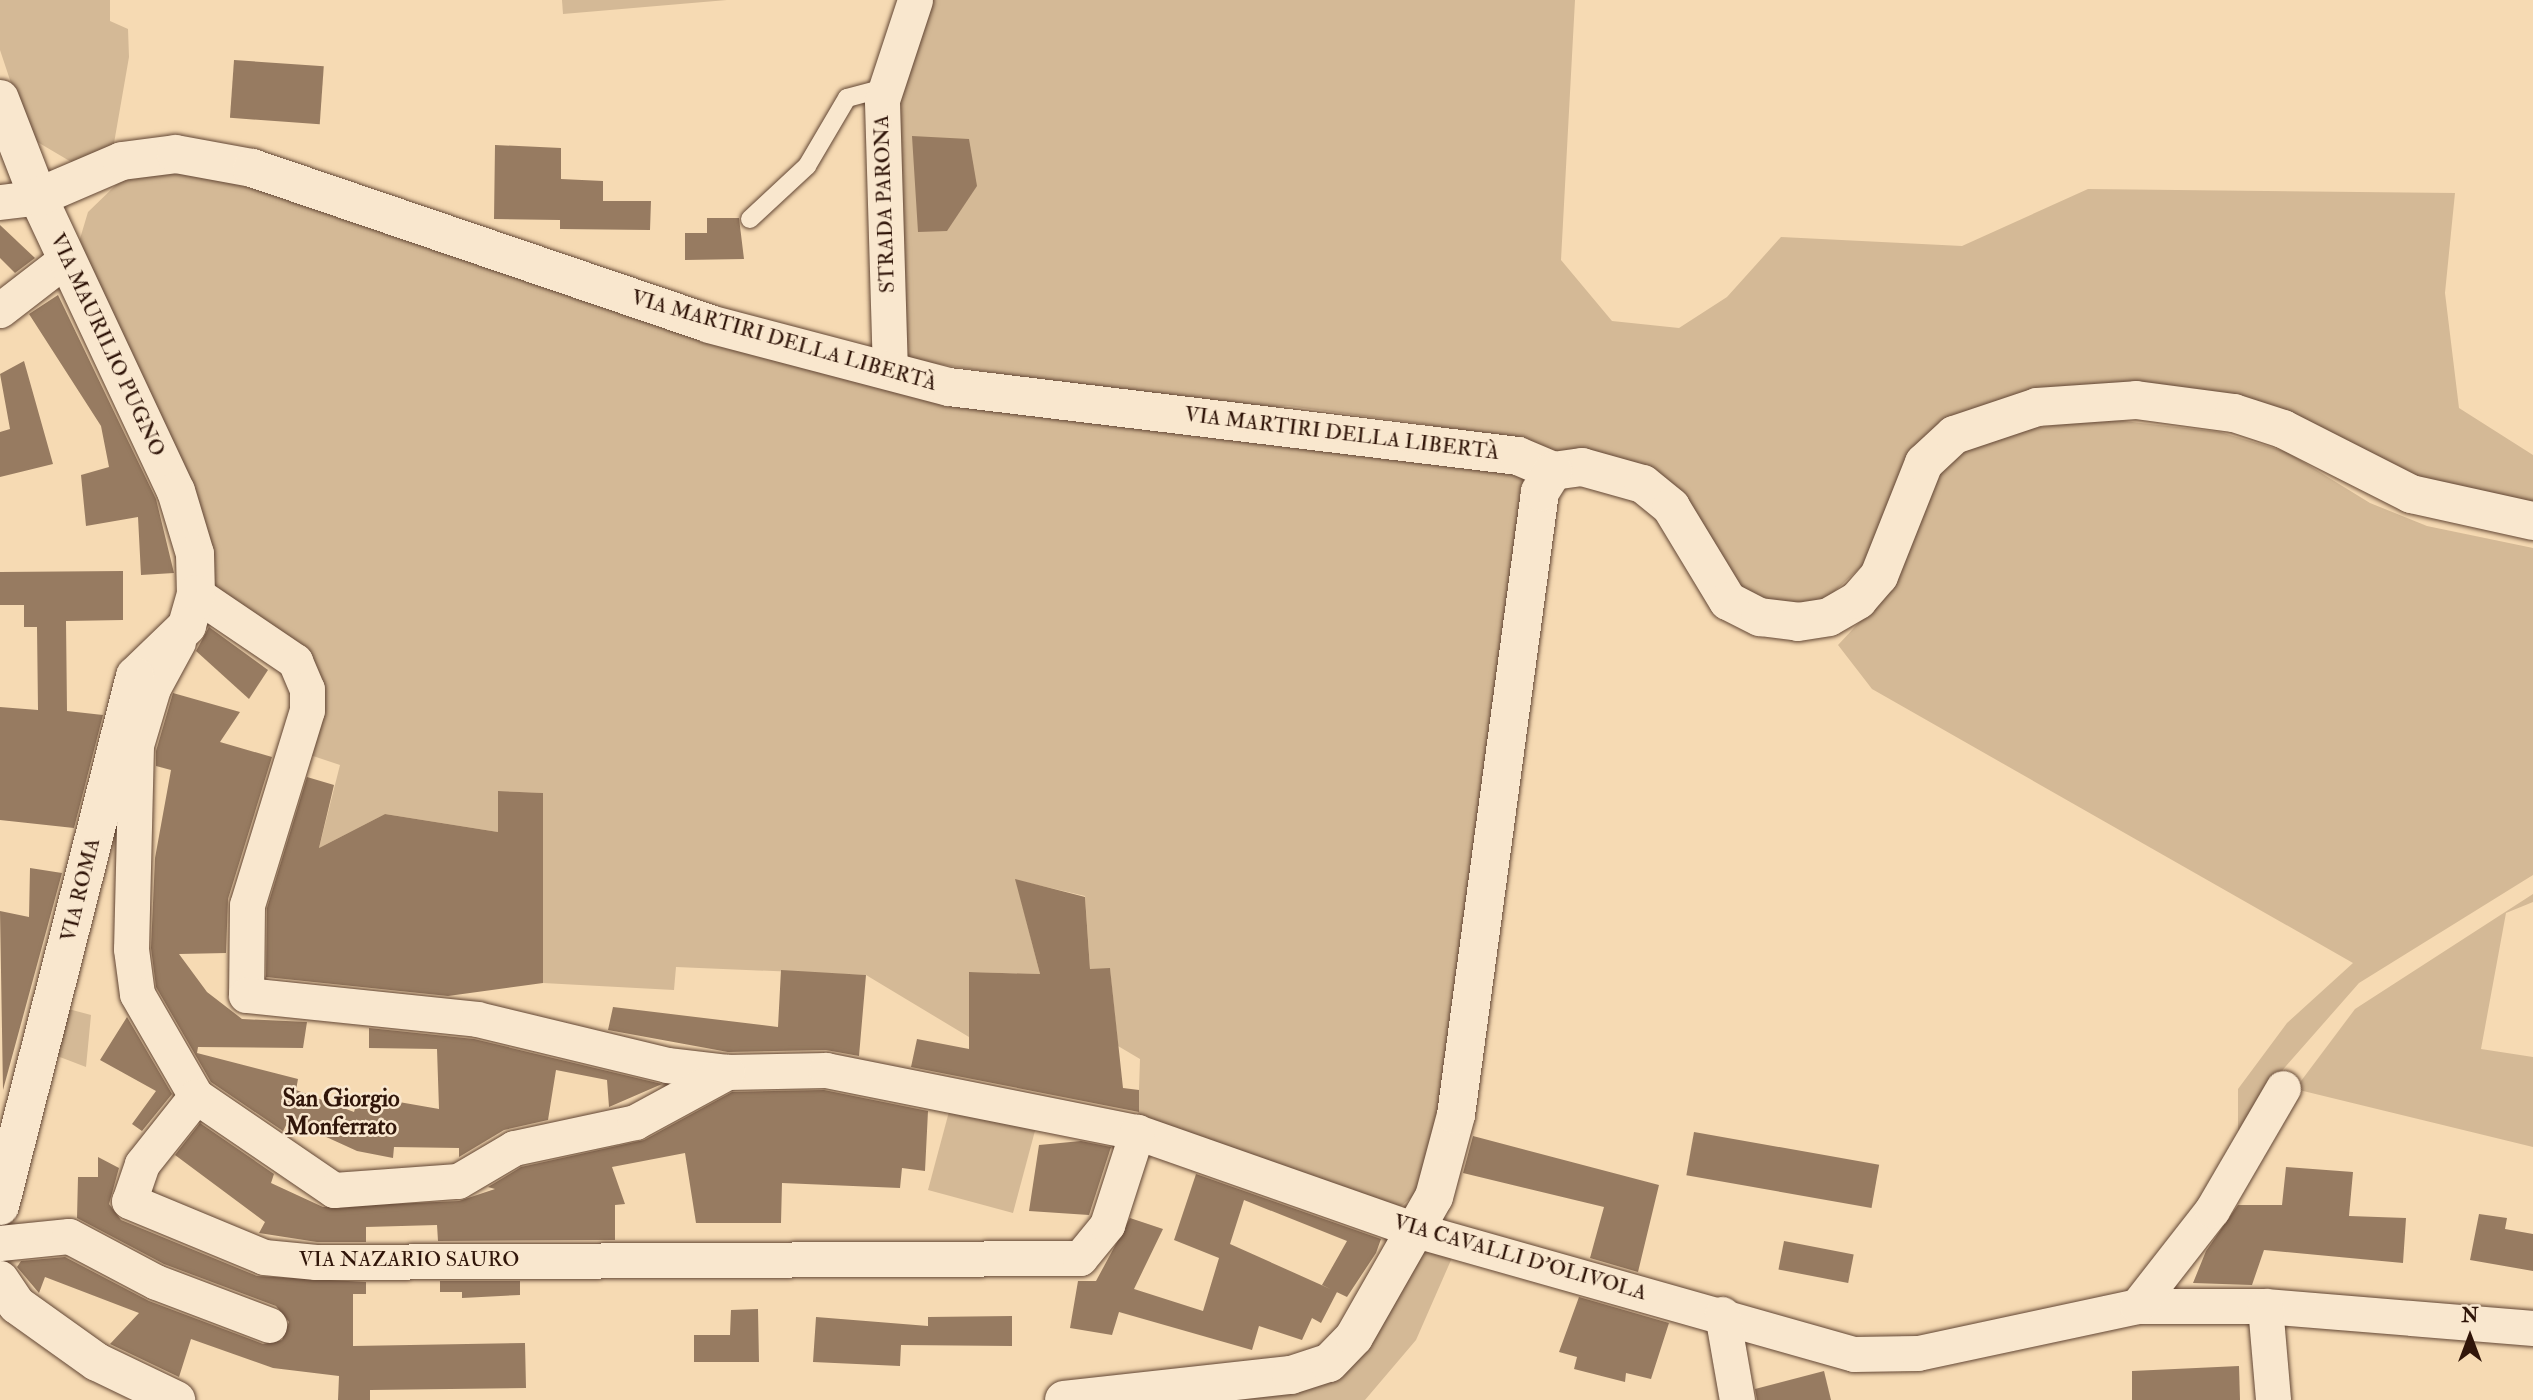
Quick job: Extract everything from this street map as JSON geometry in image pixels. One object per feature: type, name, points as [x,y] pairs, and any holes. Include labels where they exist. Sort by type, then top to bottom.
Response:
[{"type":"street","name":"STRADA PARONA","points":[[890,372],[880,145],[885,88],[915,0]]},
{"type":"street","name":"VIA MAURILIO PUGNO","points":[[0,99],[38,197],[176,491],[195,554],[191,610]]},
{"type":"street","name":"VIA MARTIRI DELLA LIBERTÀ","points":[[38,197],[122,161],[176,154],[252,168],[709,324],[949,387],[1518,456],[1553,471]]},
{"type":"street","points":[[0,202],[38,197]]},
{"type":"street","points":[[0,310],[66,259]]},
{"type":"street","points":[[1064,1400],[1291,1375],[1329,1363],[1354,1337],[1412,1229],[1434,1197],[1450,1148],[1540,492],[1553,471],[1582,467],[1643,484],[1671,507],[1728,601],[1760,617],[1798,622],[1829,617],[1872,584],[1924,463],[1954,435],[2038,407],[2136,400],[2234,413],[2283,429],[2411,494],[2533,521]]},
{"type":"street","points":[[191,610],[153,688],[136,745],[131,949],[137,994],[196,1096],[334,1190],[458,1181],[514,1148],[635,1122],[727,1072]]},
{"type":"street","name":"VIA CAVALLI D'OLIVOLA","points":[[191,610],[295,661],[307,689],[307,710],[247,905],[246,995],[477,1019],[667,1065],[727,1072],[826,1070],[1137,1132],[1412,1229],[1722,1314],[1854,1354],[1882,1356],[2137,1306],[2265,1306],[2533,1328]]},
{"type":"street","name":"VIA ROMA","points":[[0,1206],[135,676],[191,610]]},
{"type":"street","points":[[2137,1306],[2212,1210],[2283,1088]]},
{"type":"street","name":"VIA NAZARIO SAURO","points":[[196,1096],[142,1164],[129,1201],[264,1256],[316,1262],[783,1258],[1069,1259],[1100,1240],[1137,1132]]},
{"type":"street","points":[[0,1243],[69,1236],[156,1282],[270,1325]]},
{"type":"street","points":[[0,1280],[17,1305],[96,1362],[127,1389],[176,1400]]},
{"type":"street","points":[[2265,1306],[2273,1400]]},
{"type":"street","points":[[1722,1314],[1737,1400]]},
{"type":"lane","points":[[750,219],[807,166],[847,98],[885,88]]},
{"type":"shaded area","points":[[0,0],[110,0],[110,21],[128,29],[129,57],[113,149],[73,163],[29,137],[0,50]]},
{"type":"shaded area","points":[[562,0],[727,0],[563,14]]},
{"type":"shaded area","points":[[920,0],[1575,0],[1561,260],[1612,321],[1679,328],[1727,297],[1781,237],[1962,246],[2088,189],[2455,193],[2445,293],[2459,408],[2533,455],[2533,510],[2475,500],[2156,391],[1953,424],[1864,564],[1823,602],[1770,606],[1736,583],[1669,484],[1458,443],[1431,425],[1288,406],[1227,409],[900,358],[899,33]]},
{"type":"shaded area","points":[[154,169],[199,172],[925,398],[1496,465],[1524,480],[1530,499],[1437,1157],[1412,1197],[1391,1214],[1138,1120],[1140,1059],[1118,1046],[1110,969],[1090,969],[1085,896],[1016,880],[1040,974],[969,972],[969,1037],[866,975],[676,967],[674,990],[543,983],[543,793],[499,791],[498,832],[385,814],[319,848],[340,765],[301,752],[309,668],[201,587],[76,252],[88,212],[119,182]]},
{"type":"shaded area","points":[[2106,419],[2220,432],[2287,452],[2370,503],[2427,526],[2533,548],[2533,875],[2359,983],[2272,1082],[2238,1142],[2238,1089],[2287,1023],[2353,963],[1872,689],[1838,645],[1894,585],[1918,495],[1953,456],[2016,430]]},
{"type":"shaded area","points":[[2533,894],[2533,902],[2506,913],[2481,1049],[2533,1057],[2533,1147],[2295,1089],[2355,1009]]},
{"type":"shaded area","points":[[61,1007],[91,1015],[86,1067],[52,1054]]},
{"type":"shaded area","points":[[950,1108],[1035,1131],[1013,1213],[928,1190]]},
{"type":"shaded area","points":[[1426,1239],[1455,1251],[1416,1340],[1365,1400],[1212,1400],[1321,1383]]},
{"type":"building","points":[[234,60],[324,66],[320,124],[230,118]]},
{"type":"building","points":[[912,136],[969,139],[977,186],[947,231],[918,232]]},
{"type":"building","points":[[495,145],[561,148],[561,179],[603,181],[603,201],[651,201],[650,230],[560,229],[560,220],[494,219]]},
{"type":"building","points":[[707,218],[739,218],[744,259],[685,260],[685,233],[707,233]]},
{"type":"building","points":[[0,225],[35,258],[15,273],[0,258]]},
{"type":"building","points":[[58,295],[156,499],[174,573],[141,575],[138,517],[86,526],[81,475],[109,467],[101,426],[29,314]]},
{"type":"building","points":[[24,361],[53,464],[0,477],[0,432],[10,429],[0,374]]},
{"type":"building","points":[[123,571],[123,620],[66,621],[67,711],[103,715],[74,828],[0,820],[0,707],[38,710],[37,627],[24,627],[24,605],[0,605],[0,572]]},
{"type":"building","points":[[209,627],[268,670],[249,699],[196,651]]},
{"type":"building","points":[[173,693],[240,712],[220,742],[272,757],[228,899],[226,953],[179,954],[207,992],[242,1019],[307,1022],[303,1048],[198,1047],[197,1053],[298,1079],[296,1090],[354,1112],[359,1095],[439,1109],[437,1049],[369,1048],[369,1028],[474,1039],[662,1084],[609,1107],[607,1080],[556,1070],[548,1120],[504,1130],[459,1157],[459,1148],[394,1147],[393,1158],[357,1151],[289,1120],[283,1131],[211,1082],[156,987],[151,948],[155,858],[171,770],[156,766],[156,751]]},
{"type":"building","points":[[307,777],[334,785],[319,848],[385,814],[498,832],[498,791],[543,793],[543,983],[448,996],[266,977],[267,908]]},
{"type":"building","points":[[30,868],[62,873],[3,1090],[0,911],[29,917]]},
{"type":"building","points":[[1015,879],[1085,897],[1090,969],[1110,968],[1123,1088],[1139,1090],[1139,1112],[911,1067],[917,1039],[969,1049],[969,972],[1040,974]]},
{"type":"building","points":[[781,970],[866,975],[859,1056],[826,1050],[728,1052],[608,1030],[613,1007],[778,1027]]},
{"type":"building","points":[[127,1017],[172,1094],[142,1131],[132,1124],[156,1091],[100,1060]]},
{"type":"building","points":[[824,1090],[928,1111],[925,1171],[902,1168],[900,1188],[782,1183],[781,1223],[696,1223],[685,1153],[612,1167],[625,1204],[615,1205],[615,1240],[438,1241],[437,1225],[366,1227],[366,1242],[317,1242],[259,1233],[265,1222],[175,1155],[200,1123],[274,1174],[271,1183],[323,1207],[459,1201],[495,1189],[488,1187],[521,1167],[644,1140],[732,1092]]},
{"type":"building","points":[[1694,1132],[1879,1165],[1872,1208],[1686,1175]]},
{"type":"building","points":[[1473,1136],[1659,1185],[1638,1272],[1590,1258],[1604,1207],[1463,1173]]},
{"type":"building","points":[[1081,1141],[1111,1147],[1089,1215],[1029,1211],[1039,1145]]},
{"type":"building","points":[[98,1157],[119,1168],[109,1204],[121,1220],[257,1276],[366,1282],[366,1294],[353,1294],[353,1346],[525,1343],[526,1388],[370,1390],[370,1400],[338,1400],[339,1376],[273,1368],[191,1339],[179,1377],[110,1344],[139,1313],[45,1277],[39,1293],[17,1267],[21,1261],[65,1257],[149,1301],[263,1344],[282,1340],[289,1322],[276,1306],[164,1264],[77,1218],[78,1177],[98,1177]]},
{"type":"building","points":[[2286,1167],[2353,1172],[2349,1216],[2406,1218],[2403,1263],[2264,1250],[2252,1285],[2193,1283],[2206,1251],[2238,1205],[2282,1205]]},
{"type":"building","points":[[1196,1174],[1381,1239],[1376,1253],[1347,1297],[1337,1292],[1321,1323],[1312,1318],[1302,1340],[1259,1326],[1252,1350],[1119,1312],[1112,1335],[1070,1328],[1078,1281],[1096,1281],[1130,1218],[1163,1229],[1134,1289],[1203,1311],[1219,1258],[1174,1240]],"holes":[[[1244,1200],[1347,1241],[1322,1285],[1230,1244]]]},
{"type":"building","points":[[2479,1214],[2507,1218],[2505,1229],[2533,1234],[2533,1271],[2470,1260]]},
{"type":"building","points":[[1784,1241],[1854,1255],[1848,1283],[1778,1269]]},
{"type":"building","points":[[440,1281],[520,1281],[520,1295],[462,1298],[462,1292],[440,1292]]},
{"type":"building","points":[[1579,1297],[1669,1323],[1651,1379],[1626,1373],[1625,1382],[1574,1369],[1577,1357],[1559,1352]]},
{"type":"building","points":[[758,1309],[759,1362],[694,1362],[694,1335],[730,1335],[731,1310]]},
{"type":"building","points":[[1012,1316],[1012,1346],[901,1345],[900,1366],[813,1362],[816,1317],[928,1326],[928,1317]]},
{"type":"building","points":[[2239,1366],[2240,1400],[2132,1400],[2132,1371]]},
{"type":"building","points":[[1824,1371],[1831,1400],[1757,1400],[1755,1389]]},
{"type":"district","name":"San Giorgio Monferrato","points":[[341,1113]]}]
